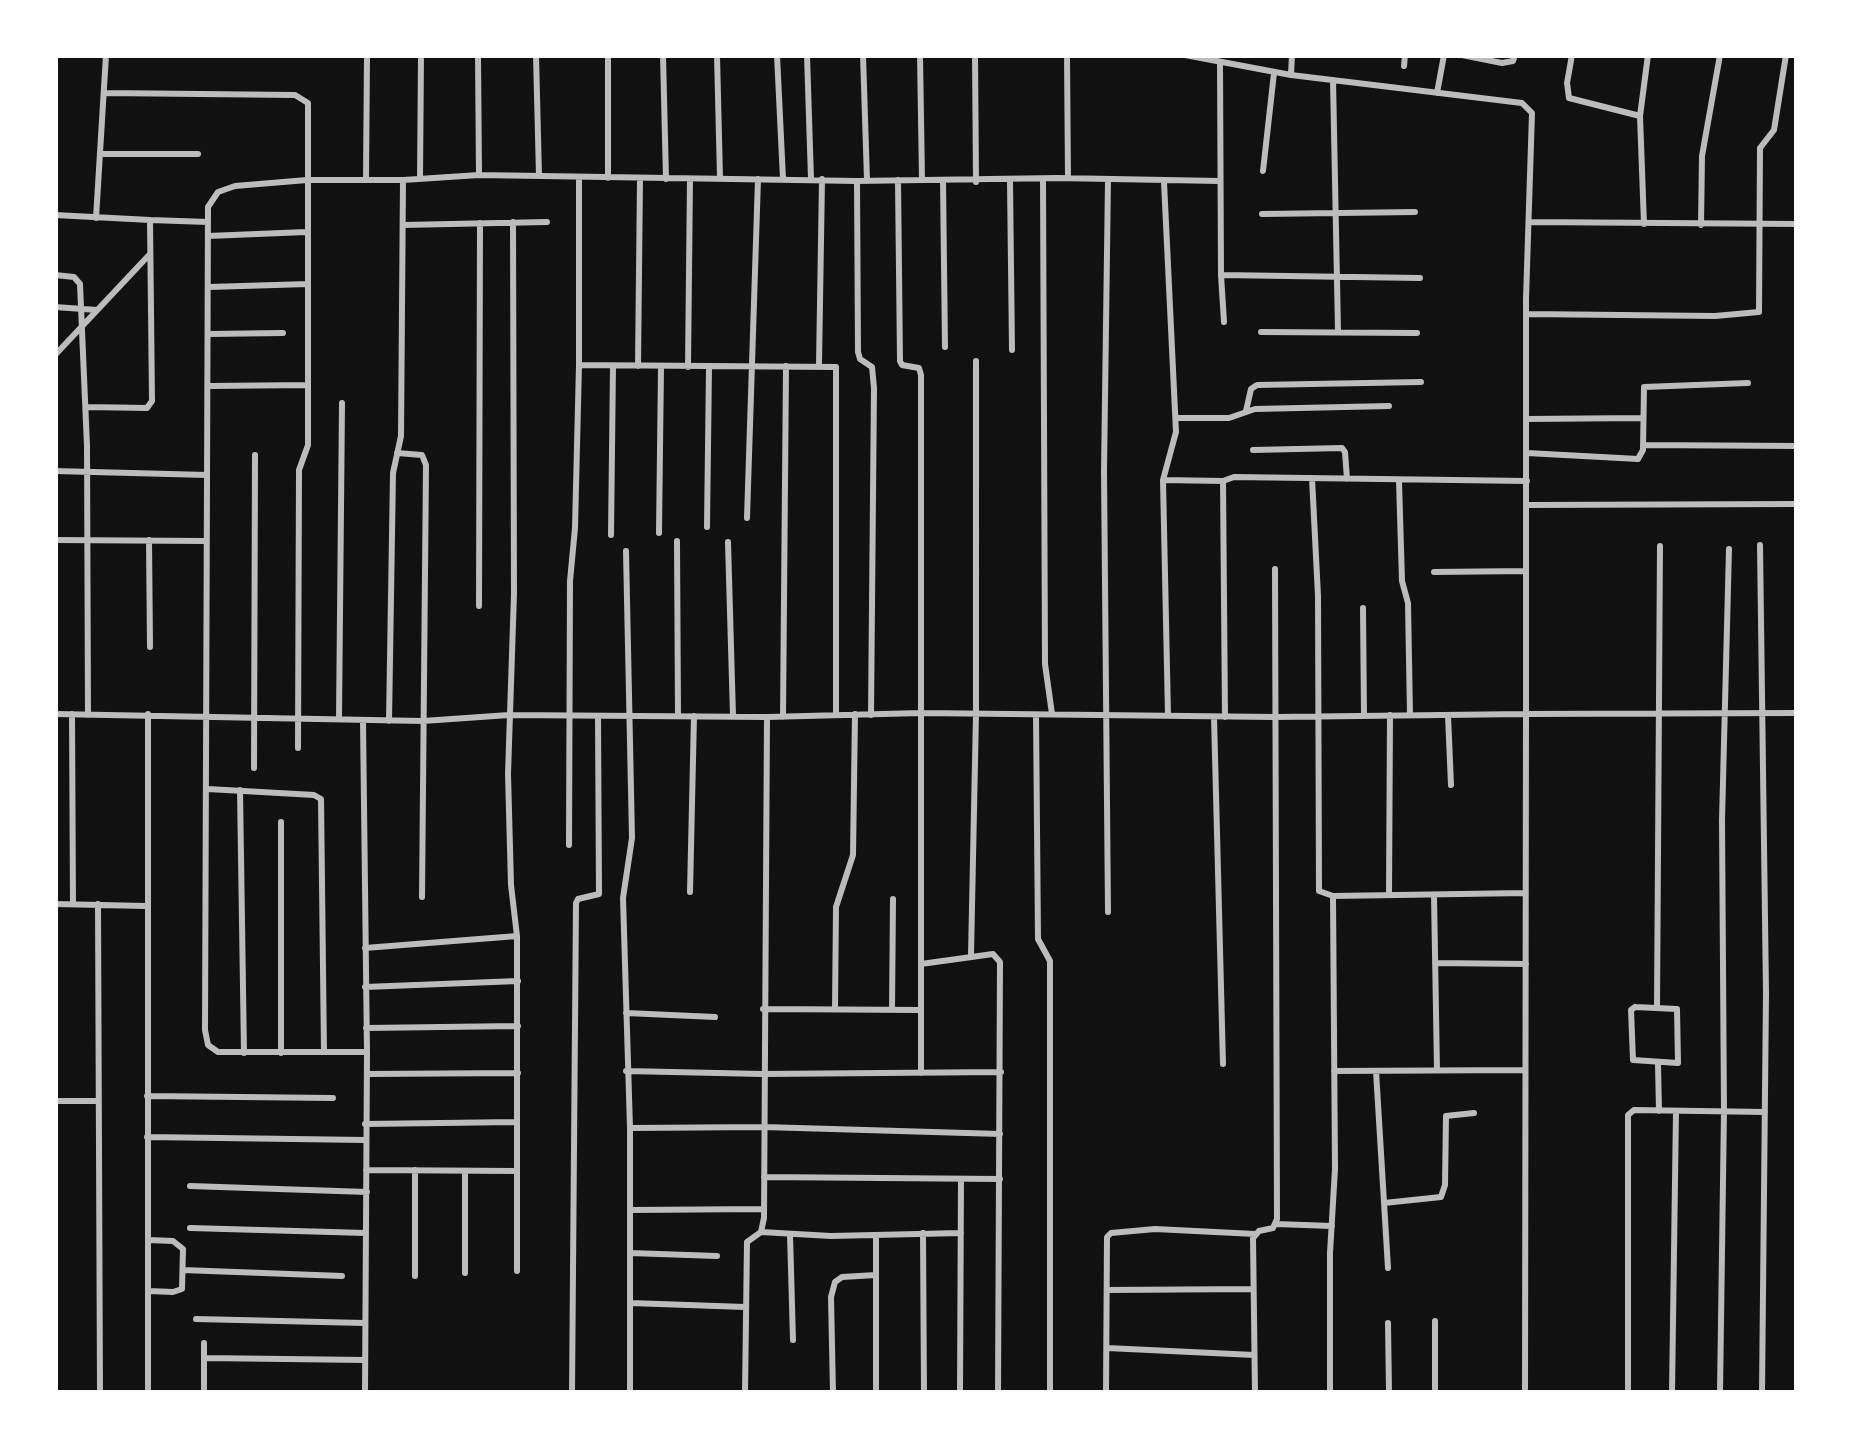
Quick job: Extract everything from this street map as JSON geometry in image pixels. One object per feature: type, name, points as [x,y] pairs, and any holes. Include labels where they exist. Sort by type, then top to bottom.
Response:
[{"type":"street","points":[[96,218],[106,55]]},
{"type":"street","points":[[366,179],[367,55]]},
{"type":"street","points":[[420,179],[421,55]]},
{"type":"street","points":[[478,55],[479,175]]},
{"type":"street","points":[[536,55],[539,176]]},
{"type":"street","points":[[608,55],[608,178]]},
{"type":"street","points":[[663,55],[666,179]]},
{"type":"street","points":[[717,55],[720,178]]},
{"type":"street","points":[[777,55],[783,179]]},
{"type":"street","points":[[806,55],[811,179]]},
{"type":"street","points":[[863,55],[867,180]]},
{"type":"street","points":[[920,55],[922,180]]},
{"type":"street","points":[[975,55],[976,182]]},
{"type":"street","points":[[1067,55],[1068,178]]},
{"type":"street","points":[[1185,55],[1291,75],[1522,103],[1529,107],[1533,119],[1526,314],[1525,1393]]},
{"type":"street","points":[[1291,75],[1292,55]]},
{"type":"street","points":[[1404,66],[1405,55]]},
{"type":"street","points":[[1438,94],[1444,55]]},
{"type":"street","points":[[1462,55],[1509,63],[1515,55]]},
{"type":"street","points":[[1572,55],[1567,83],[1569,98],[1640,116]]},
{"type":"street","points":[[1644,224],[1640,116],[1648,55]]},
{"type":"street","points":[[1701,225],[1702,156],[1720,55]]},
{"type":"street","points":[[1526,314],[1756,314],[1760,309],[1760,148],[1774,130],[1786,55]]},
{"type":"street","points":[[1220,62],[1224,322]]},
{"type":"street","points":[[1263,171],[1274,72]]},
{"type":"street","points":[[1333,80],[1338,332]]},
{"type":"street","points":[[105,93],[306,99],[308,385],[307,448],[299,470],[298,748]]},
{"type":"street","points":[[102,154],[198,154]]},
{"type":"street","points":[[367,1052],[218,1052],[208,1045],[205,1030],[208,207],[218,192],[235,186],[307,180],[479,175],[943,182],[1068,178],[1220,181]]},
{"type":"street","points":[[569,845],[579,178]]},
{"type":"street","points":[[638,366],[640,179]]},
{"type":"street","points":[[688,367],[690,179]]},
{"type":"street","points":[[746,518],[758,179]]},
{"type":"street","points":[[1043,179],[1045,664],[1052,714]]},
{"type":"street","points":[[389,720],[393,473],[400,436],[403,180]]},
{"type":"street","points":[[819,365],[822,180]]},
{"type":"street","points":[[898,180],[900,361],[902,365],[919,368],[920,375],[921,1073]]},
{"type":"street","points":[[1108,180],[1104,472],[1108,912]]},
{"type":"street","points":[[857,181],[858,352],[860,359],[872,367],[874,388],[871,715]]},
{"type":"street","points":[[1010,181],[1012,350]]},
{"type":"street","points":[[943,182],[944,346]]},
{"type":"street","points":[[1164,182],[1176,418],[1164,480],[1168,715]]},
{"type":"street","points":[[1262,214],[1416,212]]},
{"type":"street","points":[[55,215],[208,222]]},
{"type":"street","points":[[86,407],[147,408],[152,400],[150,220]]},
{"type":"street","points":[[513,222],[514,574],[509,715],[510,885],[518,981],[517,1271]]},
{"type":"street","points":[[402,225],[548,222]]},
{"type":"street","points":[[1530,222],[1797,224]]},
{"type":"street","points":[[479,606],[480,223]]},
{"type":"street","points":[[208,236],[306,232]]},
{"type":"street","points":[[55,356],[151,254]]},
{"type":"street","points":[[55,275],[78,280],[82,310],[88,716]]},
{"type":"street","points":[[1221,275],[1420,278]]},
{"type":"street","points":[[209,287],[308,284]]},
{"type":"street","points":[[55,307],[97,310]]},
{"type":"street","points":[[1261,332],[1417,333]]},
{"type":"street","points":[[209,334],[284,334]]},
{"type":"street","points":[[971,955],[976,361]]},
{"type":"street","points":[[579,365],[832,365],[836,369],[836,714]]},
{"type":"street","points":[[611,534],[614,366]]},
{"type":"street","points":[[660,533],[661,366]]},
{"type":"street","points":[[783,717],[786,366]]},
{"type":"street","points":[[707,527],[709,368]]},
{"type":"street","points":[[1246,412],[1252,388],[1257,385],[1421,382]]},
{"type":"street","points":[[1527,453],[1633,460],[1641,456],[1643,444],[1643,388],[1748,383]]},
{"type":"street","points":[[210,386],[308,385]]},
{"type":"street","points":[[339,719],[342,403]]},
{"type":"street","points":[[1176,418],[1229,418],[1254,409],[1389,406]]},
{"type":"street","points":[[1527,420],[1643,418]]},
{"type":"street","points":[[1643,444],[1797,446]]},
{"type":"street","points":[[1253,450],[1342,448],[1346,452],[1347,478]]},
{"type":"street","points":[[397,453],[422,454],[426,466],[422,897]]},
{"type":"street","points":[[254,768],[255,454]]},
{"type":"street","points":[[55,471],[207,475]]},
{"type":"street","points":[[1164,480],[1223,480],[1234,476],[1528,480]]},
{"type":"street","points":[[1312,478],[1318,596],[1319,892],[1333,896],[1525,893]]},
{"type":"street","points":[[1223,480],[1226,717]]},
{"type":"street","points":[[1399,481],[1402,582],[1408,603],[1410,715]]},
{"type":"street","points":[[1528,505],[1797,504]]},
{"type":"street","points":[[55,540],[206,541]]},
{"type":"street","points":[[148,540],[150,647]]},
{"type":"street","points":[[677,541],[678,715]]},
{"type":"street","points":[[728,542],[732,716]]},
{"type":"street","points":[[1760,545],[1765,1112],[1762,1393]]},
{"type":"street","points":[[1658,1007],[1660,546]]},
{"type":"street","points":[[1720,1393],[1728,549]]},
{"type":"street","points":[[626,552],[632,838],[623,898],[630,1128],[630,1393]]},
{"type":"street","points":[[1276,569],[1276,1224]]},
{"type":"street","points":[[1434,572],[1526,571]]},
{"type":"street","points":[[1363,608],[1364,715]]},
{"type":"street","points":[[55,714],[422,721],[509,715],[1797,714]]},
{"type":"street","points":[[72,714],[73,904]]},
{"type":"street","points":[[148,714],[148,1393]]},
{"type":"street","points":[[835,1010],[836,907],[853,855],[855,714]]},
{"type":"street","points":[[1036,715],[1038,939],[1050,960],[1050,1393]]},
{"type":"street","points":[[1448,715],[1451,784]]},
{"type":"street","points":[[690,892],[694,716]]},
{"type":"street","points":[[1389,895],[1390,716]]},
{"type":"street","points":[[572,1393],[576,903],[599,894],[598,717]]},
{"type":"street","points":[[761,1232],[767,717]]},
{"type":"street","points":[[1214,717],[1224,1064]]},
{"type":"street","points":[[363,720],[367,1052],[365,1393]]},
{"type":"street","points":[[208,788],[314,794],[321,799],[324,1052]]},
{"type":"street","points":[[240,790],[244,1053]]},
{"type":"street","points":[[281,822],[281,1053]]},
{"type":"street","points":[[1434,895],[1437,1070]]},
{"type":"street","points":[[1330,1393],[1333,896]]},
{"type":"street","points":[[892,1010],[893,898]]},
{"type":"street","points":[[55,904],[146,906]]},
{"type":"street","points":[[98,904],[100,1393]]},
{"type":"street","points":[[365,948],[517,936]]},
{"type":"street","points":[[920,964],[993,954],[1000,962],[998,1393]]},
{"type":"street","points":[[1435,963],[1526,964]]},
{"type":"street","points":[[365,987],[518,981]]},
{"type":"street","points":[[1658,1007],[1678,1009],[1678,1062],[1633,1060],[1631,1010],[1658,1007]]},
{"type":"street","points":[[763,1009],[921,1010]]},
{"type":"street","points":[[626,1014],[715,1016]]},
{"type":"street","points":[[366,1028],[518,1026]]},
{"type":"street","points":[[1658,1064],[1659,1111]]},
{"type":"street","points":[[1334,1071],[1525,1070]]},
{"type":"street","points":[[626,1071],[1001,1072]]},
{"type":"street","points":[[1376,1071],[1388,1268]]},
{"type":"street","points":[[367,1074],[518,1073]]},
{"type":"street","points":[[147,1096],[333,1098]]},
{"type":"street","points":[[55,1101],[97,1102]]},
{"type":"street","points":[[1628,1393],[1628,1115],[1634,1110],[1765,1112]]},
{"type":"street","points":[[1672,1393],[1676,1112]]},
{"type":"street","points":[[1384,1203],[1441,1197],[1446,1186],[1446,1116],[1474,1113]]},
{"type":"street","points":[[365,1124],[517,1122]]},
{"type":"street","points":[[630,1128],[764,1127],[1000,1134]]},
{"type":"street","points":[[147,1137],[366,1140]]},
{"type":"street","points":[[366,1170],[516,1171]]},
{"type":"street","points":[[414,1276],[415,1170]]},
{"type":"street","points":[[466,1170],[466,1274]]},
{"type":"street","points":[[764,1177],[1000,1180]]},
{"type":"street","points":[[960,1393],[961,1179]]},
{"type":"street","points":[[190,1186],[367,1192]]},
{"type":"street","points":[[630,1210],[764,1209]]},
{"type":"street","points":[[1106,1393],[1107,1237],[1111,1232],[1155,1229],[1255,1234],[1276,1224],[1332,1226]]},
{"type":"street","points":[[190,1228],[366,1233]]},
{"type":"street","points":[[745,1393],[747,1242],[761,1232],[961,1233]]},
{"type":"street","points":[[923,1233],[924,1393]]},
{"type":"street","points":[[790,1234],[793,1340]]},
{"type":"street","points":[[1255,1234],[1255,1393]]},
{"type":"street","points":[[876,1235],[876,1393]]},
{"type":"street","points":[[148,1240],[180,1243],[183,1270],[180,1291],[148,1291]]},
{"type":"street","points":[[630,1253],[718,1256]]},
{"type":"street","points":[[183,1270],[342,1276]]},
{"type":"street","points":[[833,1393],[834,1282],[842,1277],[876,1275]]},
{"type":"street","points":[[1107,1290],[1254,1288]]},
{"type":"street","points":[[630,1302],[745,1308]]},
{"type":"street","points":[[196,1319],[364,1323]]},
{"type":"street","points":[[1435,1320],[1435,1393]]},
{"type":"street","points":[[1388,1323],[1390,1393]]},
{"type":"street","points":[[204,1344],[204,1393]]},
{"type":"street","points":[[1107,1348],[1254,1355]]},
{"type":"street","points":[[204,1358],[364,1360]]}]
